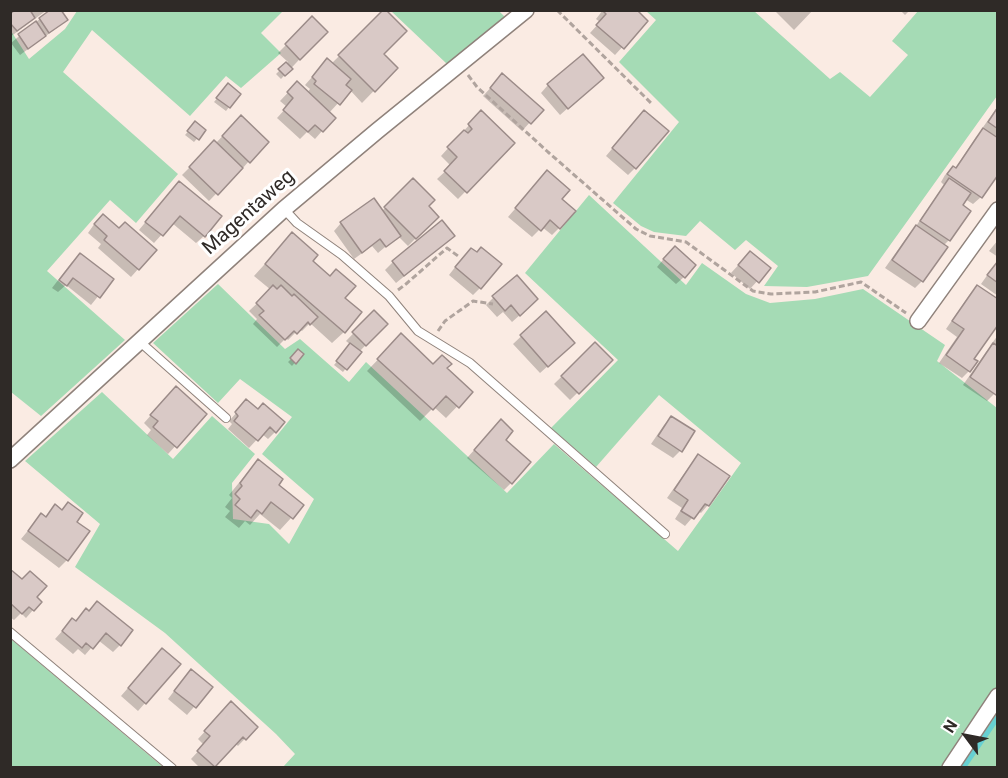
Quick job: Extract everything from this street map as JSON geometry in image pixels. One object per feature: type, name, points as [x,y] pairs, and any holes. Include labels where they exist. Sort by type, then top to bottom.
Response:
[{"type":"street","name":"Magentaweg","points":[[10,460],[284,209],[526,10]]},
{"type":"street","points":[[918,321],[998,210]]},
{"type":"street","points":[[950,768],[998,696]]},
{"type":"lane","points":[[284,209],[297,223],[342,255],[389,296],[418,331],[470,363],[665,534]]},
{"type":"lane","points":[[139,341],[226,418]]},
{"type":"lane","points":[[10,632],[172,768]]},
{"type":"path","points":[[557,10],[652,104]]},
{"type":"path","points":[[459,65],[477,87],[636,229],[650,236],[686,242],[753,291],[771,294],[815,292],[861,282],[918,321]]},
{"type":"path","points":[[389,296],[447,248],[458,256]]},
{"type":"path","points":[[432,340],[446,321],[473,301],[493,304]]},
{"type":"green space","points":[[77,11],[283,11],[261,33],[281,53],[241,88],[226,76],[190,116],[92,30],[63,72],[178,174],[136,223],[110,200],[47,271],[125,340],[41,416],[11,392],[11,31],[29,59],[65,29]]},
{"type":"green space","points":[[391,11],[499,11],[505,17],[447,64]]},
{"type":"green space","points":[[646,11],[754,11],[830,79],[840,72],[870,97],[908,55],[892,41],[918,11],[997,11],[997,96],[868,276],[807,287],[764,286],[778,266],[746,240],[735,250],[700,221],[686,236],[654,232],[641,226],[613,203],[679,122],[619,62],[656,20]]},
{"type":"green space","points":[[589,195],[686,285],[702,263],[746,294],[770,303],[815,299],[863,289],[945,345],[937,361],[997,408],[997,687],[944,767],[283,767],[295,754],[276,734],[165,633],[75,567],[100,524],[25,461],[102,392],[173,459],[212,416],[255,454],[232,483],[233,519],[269,524],[289,544],[314,499],[262,454],[292,417],[240,379],[218,403],[153,343],[218,284],[285,349],[300,339],[349,382],[366,362],[507,493],[554,444],[678,551],[741,463],[659,395],[596,467],[551,428],[618,360],[525,273]]},
{"type":"green space","points":[[11,639],[163,767],[11,767]]},
{"type":"green space","points":[[997,703],[997,767],[955,767]]},
{"type":"building","points":[[15,10],[30,10],[35,18],[17,31],[10,23],[10,14]]},
{"type":"building","points":[[50,10],[61,10],[68,20],[49,33],[39,18]]},
{"type":"building","points":[[383,10],[386,10],[407,31],[384,54],[398,68],[375,92],[338,55]]},
{"type":"building","points":[[602,10],[637,10],[648,21],[624,49],[596,25],[606,14]]},
{"type":"building","points":[[312,16],[328,32],[300,60],[285,44]]},
{"type":"building","points":[[36,21],[46,36],[28,49],[18,34]]},
{"type":"building","points":[[583,54],[604,78],[568,109],[547,84]]},
{"type":"building","points":[[327,58],[351,79],[346,85],[352,90],[340,105],[314,84],[316,81],[312,77]]},
{"type":"building","points":[[286,62],[293,69],[285,76],[278,69]]},
{"type":"building","points":[[502,73],[544,110],[531,124],[490,88]]},
{"type":"building","points":[[297,81],[336,118],[323,132],[315,125],[308,132],[283,110],[293,98],[287,92]]},
{"type":"building","points":[[228,83],[241,94],[230,108],[216,98]]},
{"type":"building","points":[[998,107],[998,129],[988,122]]},
{"type":"building","points":[[481,110],[515,143],[467,193],[444,171],[457,157],[447,147],[464,130],[468,133],[472,129],[468,124]]},
{"type":"building","points":[[644,110],[669,131],[636,169],[612,148]]},
{"type":"building","points":[[241,115],[269,142],[250,163],[222,136]]},
{"type":"building","points":[[195,121],[206,130],[199,140],[187,131]]},
{"type":"building","points":[[983,128],[998,138],[998,175],[982,198],[947,174],[953,166],[956,168]]},
{"type":"building","points":[[214,140],[243,168],[218,195],[189,167]]},
{"type":"building","points":[[547,170],[570,190],[562,199],[576,211],[560,229],[550,220],[541,231],[515,208]]},
{"type":"building","points":[[413,178],[435,200],[429,206],[439,217],[416,239],[384,207]]},
{"type":"building","points":[[949,178],[971,193],[963,205],[971,211],[950,241],[920,221]]},
{"type":"building","points":[[179,181],[222,216],[205,237],[180,216],[163,236],[145,222]]},
{"type":"building","points":[[374,198],[401,236],[386,247],[380,239],[362,253],[340,222]]},
{"type":"building","points":[[103,214],[119,228],[125,222],[157,250],[139,270],[104,240],[107,236],[94,224]]},
{"type":"building","points":[[442,220],[455,236],[404,276],[392,261]]},
{"type":"building","points":[[916,225],[948,247],[923,282],[892,260]]},
{"type":"building","points":[[292,232],[318,255],[313,261],[330,276],[336,269],[356,286],[345,298],[362,312],[345,333],[265,264]]},
{"type":"building","points":[[675,246],[696,265],[685,278],[663,259]]},
{"type":"building","points":[[481,247],[502,264],[481,289],[455,267],[471,248],[477,252]]},
{"type":"building","points":[[750,251],[771,268],[759,283],[738,265]]},
{"type":"building","points":[[80,253],[114,279],[100,298],[73,278],[67,286],[59,280]]},
{"type":"building","points":[[998,261],[998,283],[987,275]]},
{"type":"building","points":[[517,275],[538,299],[520,316],[511,305],[505,311],[492,296]]},
{"type":"building","points":[[273,285],[277,289],[281,285],[292,296],[294,294],[318,317],[310,325],[308,322],[297,334],[294,331],[285,340],[259,315],[264,311],[256,303]]},
{"type":"building","points":[[977,285],[998,299],[998,325],[974,359],[978,361],[970,372],[946,355],[964,329],[952,321]]},
{"type":"building","points":[[374,310],[388,324],[366,346],[352,332]]},
{"type":"building","points":[[546,311],[575,343],[548,367],[520,335]]},
{"type":"building","points":[[401,333],[433,364],[442,355],[452,364],[447,368],[473,392],[459,408],[446,396],[433,410],[377,359]]},
{"type":"building","points":[[595,342],[613,360],[579,394],[561,376]]},
{"type":"building","points":[[350,343],[362,352],[347,370],[336,361]]},
{"type":"building","points":[[993,343],[998,346],[998,392],[996,395],[970,377]]},
{"type":"building","points":[[298,349],[304,354],[296,364],[290,358]]},
{"type":"building","points":[[176,386],[207,414],[177,448],[153,427],[158,421],[150,415]]},
{"type":"building","points":[[246,399],[258,409],[263,403],[285,422],[276,433],[270,427],[258,441],[234,421],[238,416],[235,412]]},
{"type":"building","points":[[671,416],[695,431],[682,452],[658,436]]},
{"type":"building","points":[[501,419],[513,431],[506,440],[531,462],[512,484],[474,450]]},
{"type":"building","points":[[698,454],[730,476],[709,506],[705,504],[694,519],[681,511],[688,500],[674,490]]},
{"type":"building","points":[[258,459],[283,479],[279,485],[304,505],[293,519],[271,502],[262,514],[257,510],[251,518],[235,505],[240,499],[235,494],[242,486],[240,483]]},
{"type":"building","points":[[68,502],[83,513],[77,522],[90,531],[68,561],[28,531],[41,513],[46,517],[55,504],[62,510]]},
{"type":"building","points":[[10,569],[22,579],[30,571],[47,586],[37,597],[42,602],[34,611],[29,607],[22,614],[10,603]]},
{"type":"building","points":[[97,601],[133,630],[121,646],[106,633],[93,649],[86,643],[82,648],[62,631],[72,618],[76,621],[86,608],[89,611]]},
{"type":"building","points":[[162,648],[181,664],[146,704],[128,688]]},
{"type":"building","points":[[191,669],[213,687],[196,708],[174,691]]},
{"type":"building","points":[[231,701],[258,727],[246,740],[243,737],[215,767],[197,751],[210,736],[204,731]]},
{"type":"waterway","points":[[963,768],[998,717]]}]
